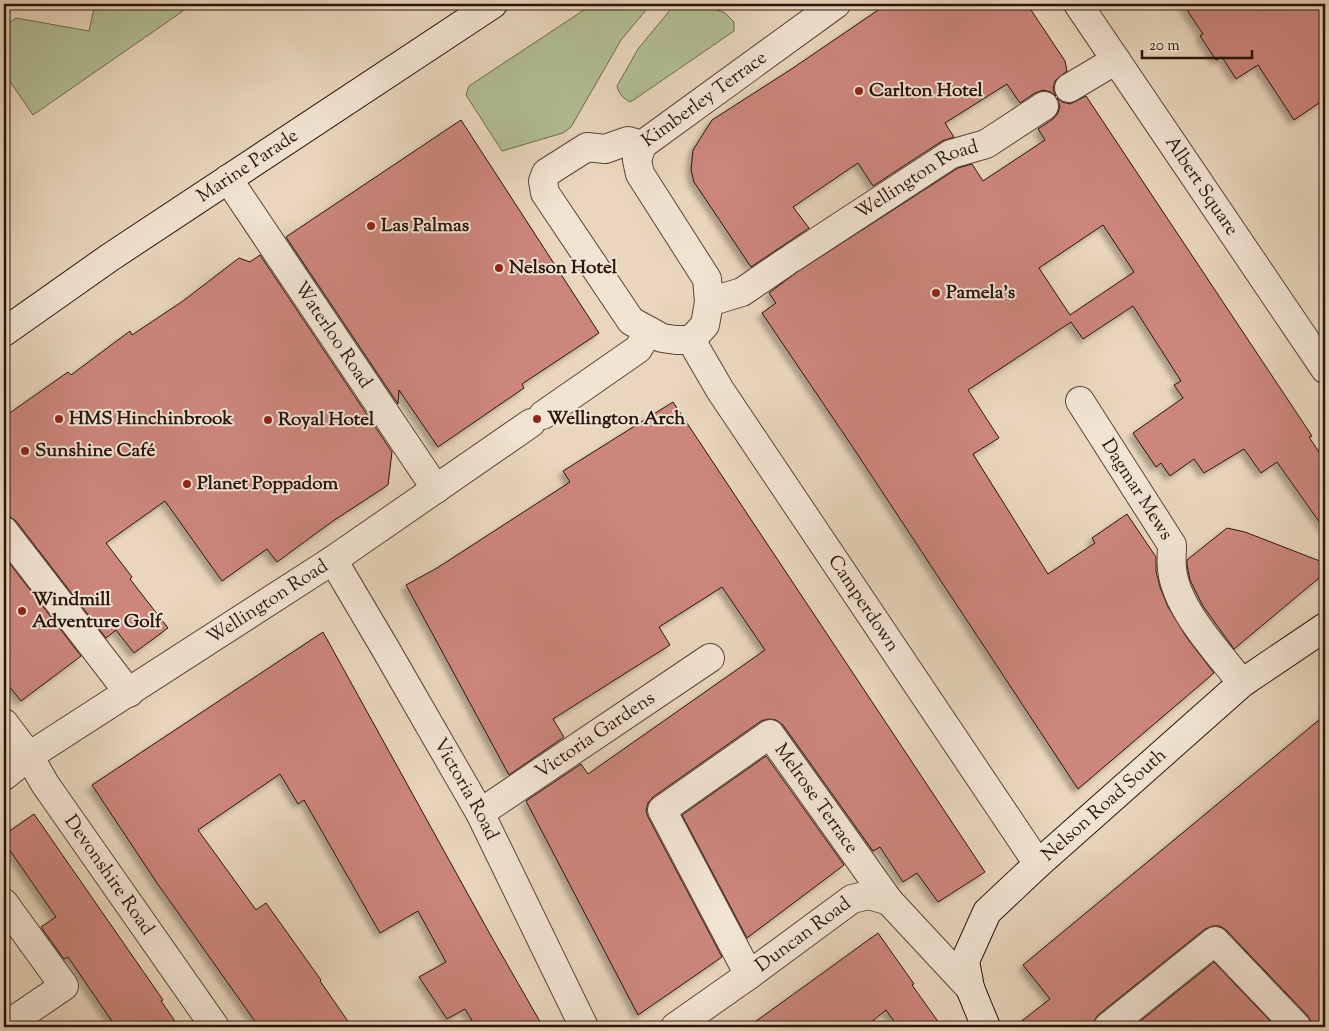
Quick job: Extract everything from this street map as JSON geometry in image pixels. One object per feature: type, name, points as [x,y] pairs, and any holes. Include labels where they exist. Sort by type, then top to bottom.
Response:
[{"type":"street","name":"Marine Parade","points":[[4,332],[109,258],[493,4]]},
{"type":"street","name":"Kimberley Terrace","points":[[692,340],[704,325],[709,302],[707,279],[640,174],[636,160],[642,145],[836,4]]},
{"type":"street","name":"Albert Square","points":[[1078,4],[1325,369]]},
{"type":"street","points":[[1069,88],[1116,60]]},
{"type":"street","name":"Wellington Road","points":[[709,302],[742,292],[951,154],[986,144],[1044,106]]},
{"type":"street","points":[[642,145],[628,141],[604,149],[587,147],[546,173],[543,181],[545,193],[631,321],[662,338],[692,340]]},
{"type":"street","name":"Waterloo Road","points":[[228,179],[436,489]]},
{"type":"street","name":"Wellington Road","points":[[4,776],[29,756],[333,560],[436,489],[638,349],[649,331]]},
{"type":"street","name":"Camperdown","points":[[692,340],[720,390],[1038,864]]},
{"type":"street","name":"Dagmar Mews","points":[[1080,401],[1172,545],[1172,570],[1177,588],[1193,621],[1242,683]]},
{"type":"street","points":[[4,531],[129,693]]},
{"type":"street","name":"Victoria Road","points":[[333,560],[480,813],[584,1027]]},
{"type":"street","name":"Nelson Road South","points":[[986,1027],[970,988],[965,961],[988,912],[1038,864],[1242,683],[1325,627]]},
{"type":"street","name":"Victoria Gardens","points":[[480,813],[710,658]]},
{"type":"street","name":"Devonshire Road","points":[[4,723],[29,756],[45,784],[215,1027]]},
{"type":"street","name":"Melrose Terrace","points":[[749,975],[662,810],[770,734],[889,901]]},
{"type":"street","name":"Duncan Road","points":[[675,1027],[852,899],[869,895],[889,901]]},
{"type":"street","points":[[889,901],[970,988]]},
{"type":"street","points":[[4,903],[64,986],[4,1027]]},
{"type":"street","points":[[1108,1027],[1216,941],[1297,1027]]},
{"type":"green space","points":[[95,4],[179,4],[183,11],[33,115],[4,73],[4,26],[16,18],[89,31]]},
{"type":"green space","points":[[593,4],[651,4],[621,40],[571,127],[563,133],[502,151],[466,95],[469,86]]},
{"type":"green space","points":[[675,4],[709,4],[712,8],[725,13],[734,22],[734,31],[630,102],[622,96],[617,86],[638,49]]},
{"type":"building","points":[[887,4],[1027,4],[1065,61],[1067,71],[1055,81],[1053,89],[1056,96],[1051,92],[1043,90],[1020,103],[1007,84],[945,123],[954,137],[942,141],[873,186],[858,163],[793,207],[809,228],[751,267],[694,182],[691,170],[693,150],[712,120]]},
{"type":"building","points":[[1183,4],[1325,4],[1325,99],[1294,120],[1258,65],[1236,79],[1222,57],[1216,60],[1200,36],[1203,34]]},
{"type":"building","points":[[1086,96],[1312,436],[1309,437],[1325,461],[1325,530],[1277,462],[1261,473],[1244,449],[1204,473],[1194,459],[1170,476],[1161,463],[1156,467],[1133,433],[1183,398],[1174,385],[1181,381],[1133,306],[1083,339],[1071,322],[968,390],[999,438],[973,454],[1048,574],[1095,543],[1092,538],[1127,514],[1156,557],[1156,571],[1168,607],[1187,638],[1214,673],[1078,789],[762,313],[776,303],[769,293],[797,272],[958,168],[972,164],[983,181],[1045,140],[1038,129],[1053,119],[1058,113],[1060,106],[1057,98],[1062,102],[1070,104]],"holes":[[[1103,225],[1134,272],[1070,315],[1039,268]]]},
{"type":"building","points":[[461,120],[599,333],[522,384],[524,388],[438,447],[399,390],[398,404],[286,237]]},
{"type":"building","points":[[260,255],[392,452],[388,485],[333,521],[277,562],[267,549],[222,581],[165,501],[106,543],[132,577],[130,579],[168,628],[134,653],[116,630],[106,638],[16,521],[4,516],[4,417],[68,372],[71,375],[130,331],[132,335],[183,301],[239,258],[250,262]]},
{"type":"building","points":[[673,402],[985,872],[938,902],[917,873],[903,882],[880,847],[873,851],[783,725],[776,720],[768,719],[761,721],[653,797],[648,803],[646,811],[648,817],[722,957],[638,1015],[526,801],[581,764],[588,774],[765,650],[722,587],[659,627],[670,645],[553,719],[564,737],[509,775],[406,585],[437,568],[570,482],[563,471]]},
{"type":"building","points":[[1227,528],[1245,532],[1325,563],[1325,573],[1234,649],[1203,606],[1190,580],[1187,565],[1187,560]]},
{"type":"building","name":"Windmill Adventure Golf","points":[[4,556],[81,656],[21,701],[4,680]]},
{"type":"building","points":[[323,632],[543,1027],[476,1027],[465,1009],[447,1019],[419,977],[446,962],[418,911],[380,933],[304,800],[298,804],[280,774],[198,830],[256,910],[266,903],[352,1027],[259,1027],[157,883],[92,785]]},
{"type":"building","points":[[1325,715],[1325,1027],[1312,1027],[1308,1016],[1226,930],[1220,926],[1213,926],[1205,929],[1098,1015],[1093,1027],[1014,1027],[1050,999],[1023,965]]},
{"type":"building","points":[[766,756],[844,865],[747,938],[682,815]]},
{"type":"building","points":[[34,814],[163,1000],[161,1001],[179,1027],[116,1027],[68,957],[64,959],[41,927],[56,917],[4,842],[4,835]]},
{"type":"building","points":[[878,933],[942,1027],[898,1027],[886,1010],[865,1027],[748,1027]]},
{"type":"building","points":[[1214,962],[1276,1027],[1133,1027]]},
{"type":"place","name":"Carlton Hotel","points":[[859,91]]},
{"type":"place","name":"Las Palmas","points":[[371,226]]},
{"type":"place","name":"Nelson Hotel","points":[[499,268]]},
{"type":"place","name":"Pamela's","points":[[936,293]]},
{"type":"place","name":"HMS Hinchinbrook","points":[[59,419]]},
{"type":"place","name":"Wellington Arch","points":[[537,419]]},
{"type":"place","name":"Royal Hotel","points":[[268,420]]},
{"type":"place","name":"Sunshine Café","points":[[25,451]]},
{"type":"place","name":"Planet Poppadom","points":[[187,484]]},
{"type":"place","name":"Windmill Adventure Golf","points":[[22,611]]}]
